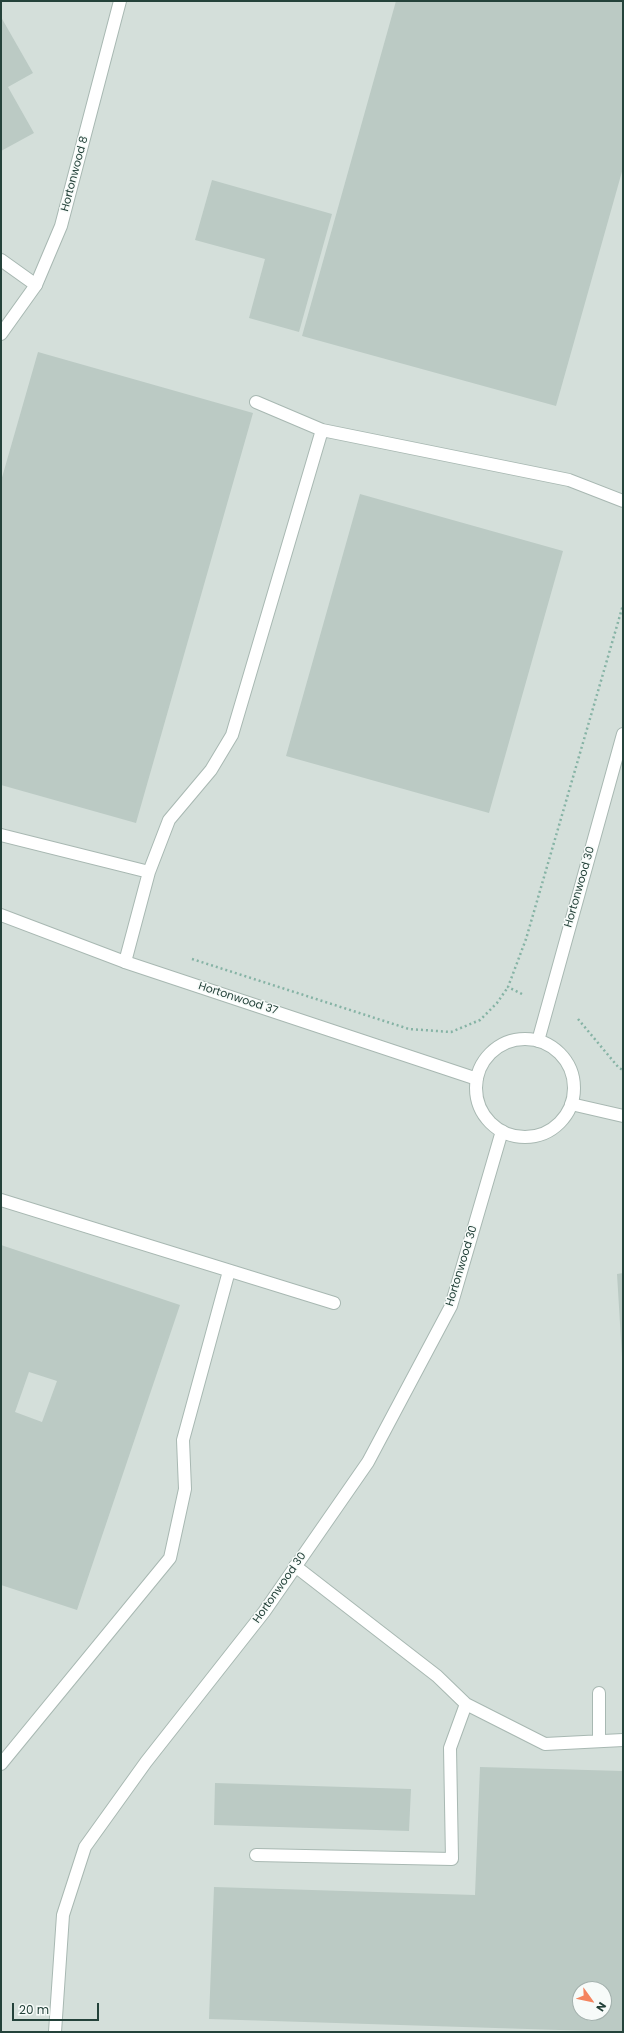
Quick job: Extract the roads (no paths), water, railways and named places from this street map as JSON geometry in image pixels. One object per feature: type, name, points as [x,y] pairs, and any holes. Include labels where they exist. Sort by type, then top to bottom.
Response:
[{"type":"street","name":"Hortonwood 8","points":[[1,334],[36,285],[61,226],[120,1]]},
{"type":"street","points":[[1,260],[36,285]]},
{"type":"street","points":[[256,402],[322,430],[569,480],[623,501]]},
{"type":"street","points":[[125,962],[150,872],[169,820],[212,770],[232,735],[322,430]]},
{"type":"street","name":"Hortonwood 30","points":[[538,1041],[623,734]]},
{"type":"street","points":[[1,834],[150,872]]},
{"type":"street","name":"Hortonwood 37","points":[[1,915],[125,962],[477,1079]]},
{"type":"street","points":[[518,1039],[538,1041],[548,1044],[561,1054],[566,1061],[573,1077],[574,1094],[571,1104],[563,1119],[549,1130],[538,1135],[521,1136],[502,1131],[488,1121],[481,1109],[476,1093],[477,1079],[483,1063],[494,1050],[502,1044],[518,1039]]},
{"type":"street","points":[[571,1104],[623,1116]]},
{"type":"street","name":"Hortonwood 30","points":[[55,2032],[63,1914],[85,1847],[146,1762],[264,1612],[368,1462],[451,1306],[502,1131]]},
{"type":"street","points":[[1,1200],[334,1303]]},
{"type":"street","points":[[1,1764],[170,1558],[185,1489],[183,1440],[229,1271]]},
{"type":"street","points":[[295,1566],[437,1676],[466,1704],[545,1744],[599,1740],[623,1740]]},
{"type":"street","points":[[599,1693],[599,1740]]},
{"type":"street","points":[[256,1855],[452,1859],[450,1748],[466,1704]]}]
